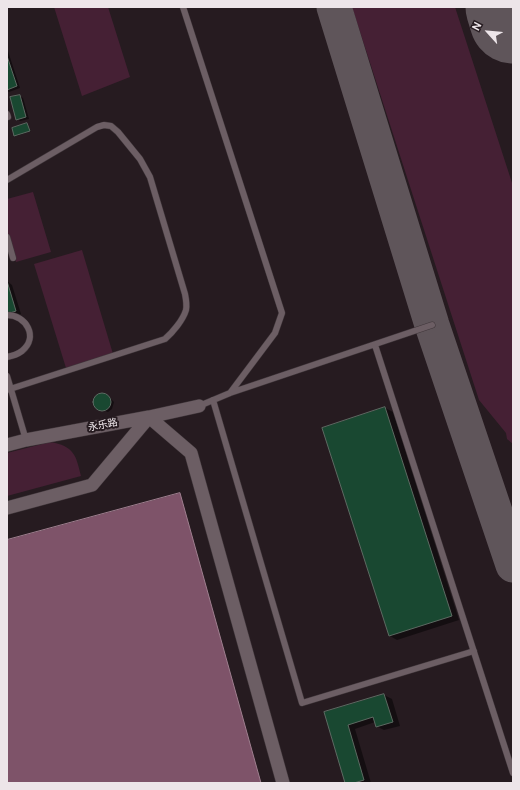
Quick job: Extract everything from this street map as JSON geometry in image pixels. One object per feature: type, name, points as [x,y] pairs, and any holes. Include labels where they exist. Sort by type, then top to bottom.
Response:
[{"type":"street","name":"永乐路","points":[[7,445],[198,406]]},
{"type":"street","points":[[7,508],[92,485],[149,417],[191,453],[283,783]]},
{"type":"lane","points":[[183,7],[282,313],[275,333],[230,393]]},
{"type":"lane","points":[[7,180],[97,127],[104,125],[115,129],[140,159],[150,177],[187,304],[186,311],[172,333],[165,339],[9,389]]},
{"type":"lane","points":[[7,237],[13,258]]},
{"type":"lane","points":[[7,315],[14,315],[25,322],[30,334],[26,347],[21,352],[7,357]]},
{"type":"lane","points":[[198,406],[230,393],[432,326]]},
{"type":"lane","points":[[375,345],[513,773]]},
{"type":"lane","points":[[7,376],[9,389],[26,440]]},
{"type":"lane","points":[[213,400],[302,703],[474,651]]},
{"type":"shaded area","points":[[54,7],[108,7],[130,77],[82,96]]},
{"type":"shaded area","points":[[352,7],[455,7],[513,186],[513,444],[507,439],[506,433],[479,400]]},
{"type":"shaded area","points":[[33,192],[51,252],[16,262],[7,231],[7,199]]},
{"type":"shaded area","points":[[82,250],[113,354],[66,368],[34,264]]},
{"type":"shaded area","points":[[50,442],[64,446],[73,453],[81,476],[7,496],[7,453]]},
{"type":"shaded area","points":[[180,493],[261,783],[7,783],[7,540]]},
{"type":"building","points":[[7,56],[17,86],[7,90]]},
{"type":"building","points":[[20,95],[26,117],[16,120],[10,97]]},
{"type":"building","points":[[27,123],[30,131],[14,136],[12,128]]},
{"type":"building","points":[[7,281],[16,311],[7,314]]},
{"type":"building","points":[[102,393],[108,396],[111,402],[108,408],[102,411],[96,408],[93,402],[96,396]]},
{"type":"building","points":[[385,407],[452,616],[389,636],[322,428]]},
{"type":"building","points":[[384,694],[393,722],[376,727],[373,717],[348,725],[364,780],[354,783],[345,783],[324,712]]},
{"type":"taxiway","points":[[334,7],[432,325],[513,565]]},
{"type":"runway","points":[[509,7],[513,20]]}]
